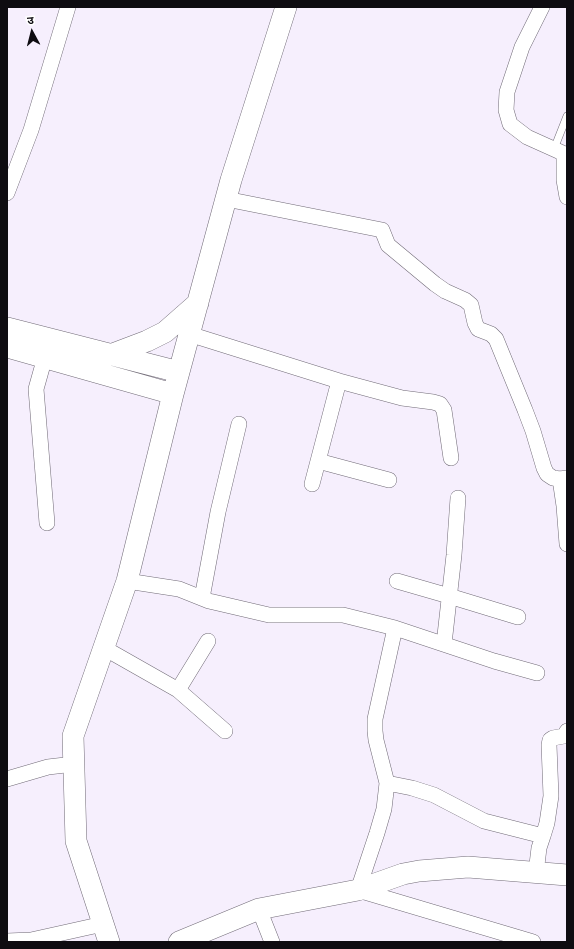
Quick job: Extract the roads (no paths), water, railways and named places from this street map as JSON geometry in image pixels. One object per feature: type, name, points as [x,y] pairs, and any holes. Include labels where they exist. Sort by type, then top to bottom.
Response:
[{"type":"main road","points":[[106,933],[76,841],[73,736],[128,581],[173,394],[226,199],[286,7]]},
{"type":"main road","points":[[110,354],[147,341],[165,332],[198,303]]},
{"type":"main road","points":[[7,328],[179,372]]},
{"type":"main road","points":[[7,347],[173,394]]},
{"type":"main road","points":[[179,942],[259,909],[358,890],[403,874],[436,868],[468,867],[567,875]]},
{"type":"street","points":[[7,193],[31,130],[68,7]]},
{"type":"street","points":[[542,7],[522,47],[507,92],[506,110],[510,124],[527,137],[562,153],[567,197]]},
{"type":"street","points":[[226,199],[382,230],[388,244],[435,284],[445,291],[465,300],[471,305],[478,329],[491,334],[496,339],[525,410],[547,474],[553,478],[564,479],[564,506],[567,544]]},
{"type":"street","points":[[189,334],[338,381],[402,398],[440,404],[444,410],[451,458]]},
{"type":"street","points":[[45,357],[36,389],[47,523]]},
{"type":"street","points":[[312,484],[338,381]]},
{"type":"street","points":[[202,598],[218,512],[239,424]]},
{"type":"street","points":[[318,461],[389,480]]},
{"type":"street","points":[[444,644],[454,555],[458,498]]},
{"type":"street","points":[[128,581],[179,590],[202,598],[269,615],[342,615],[395,628],[494,661],[537,673]]},
{"type":"street","points":[[397,582],[518,617]]},
{"type":"street","points":[[395,628],[375,719],[376,740],[387,783],[382,815],[358,890],[511,939],[533,942]]},
{"type":"street","points":[[178,690],[208,642]]},
{"type":"street","points":[[104,648],[178,690],[226,731]]},
{"type":"street","points":[[536,873],[539,848],[547,823],[551,796],[550,740],[564,736],[567,730]]},
{"type":"street","points":[[7,778],[48,767],[74,764]]},
{"type":"street","points":[[387,783],[412,788],[434,795],[484,821],[543,836]]},
{"type":"street","points":[[259,909],[272,942]]},
{"type":"street","points":[[7,941],[106,933]]},
{"type":"lane","points":[[562,153],[567,116]]}]
